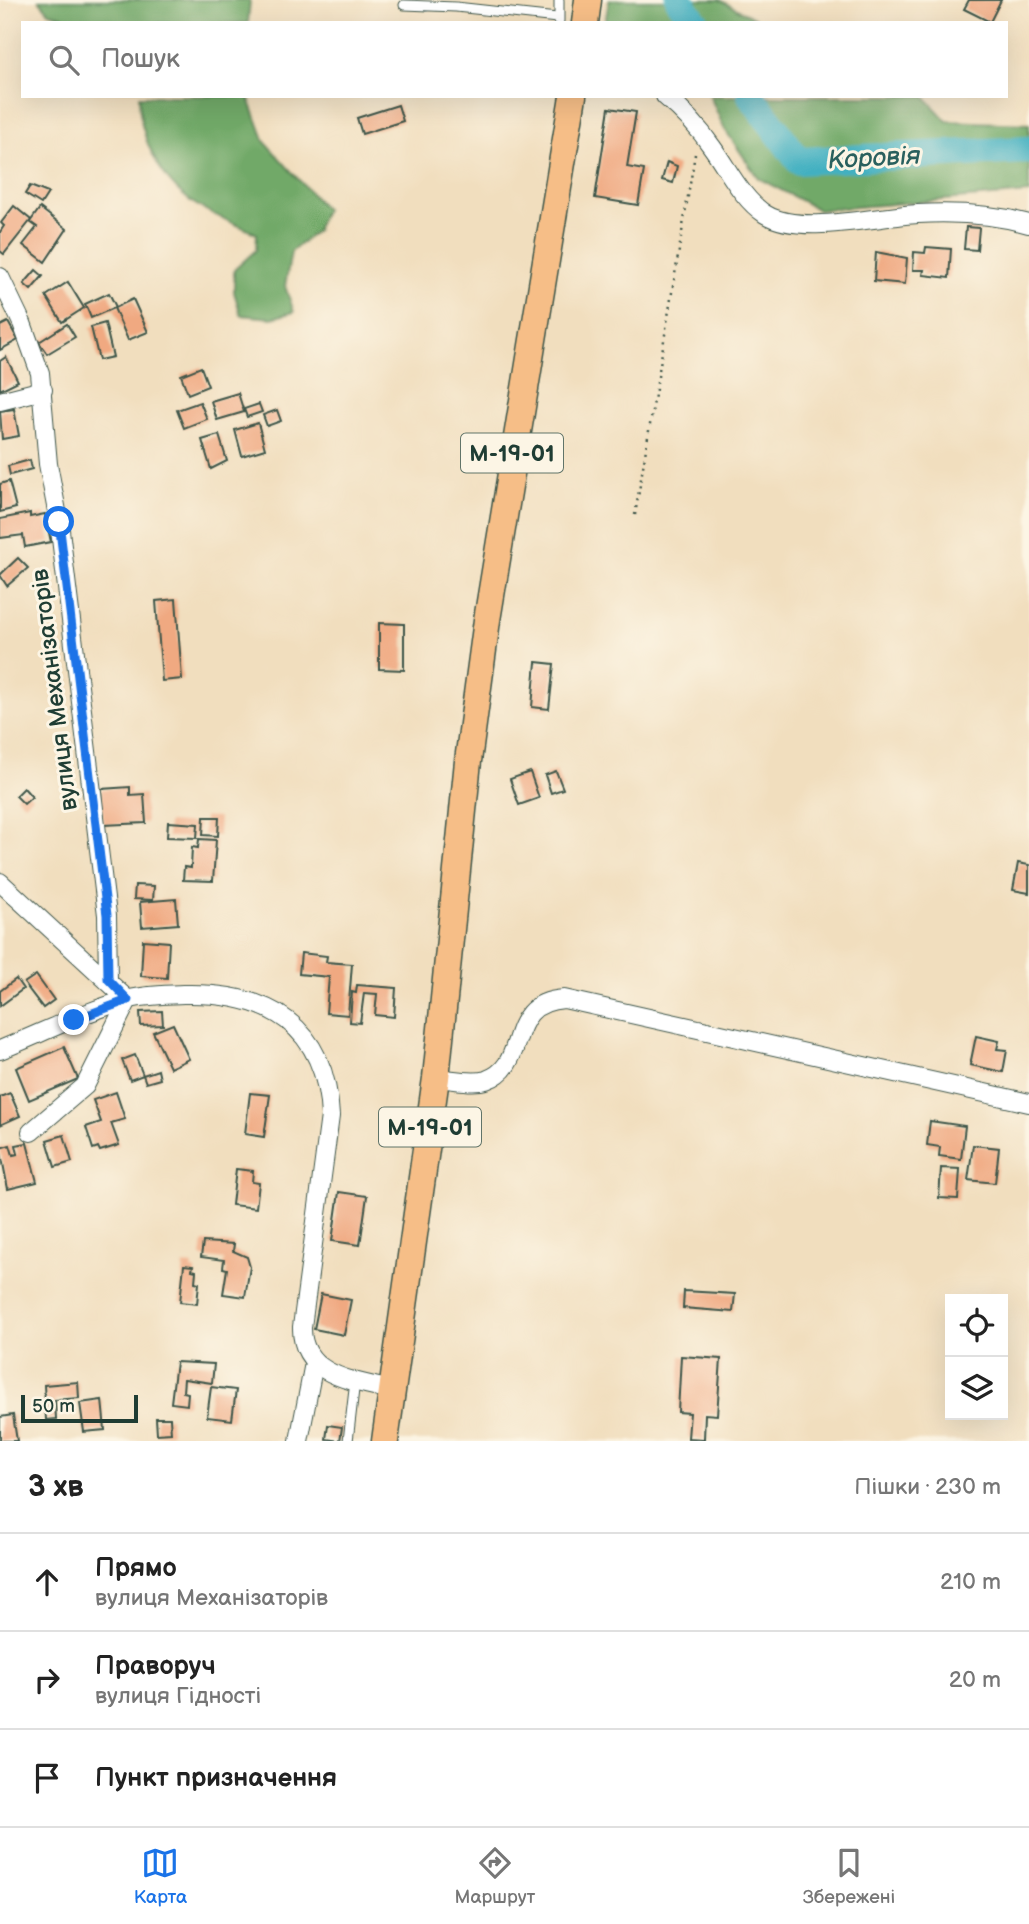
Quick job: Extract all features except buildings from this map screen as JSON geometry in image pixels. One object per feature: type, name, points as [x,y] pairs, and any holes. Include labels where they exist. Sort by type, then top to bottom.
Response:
[{"type":"main road","points":[[584,21],[588,0]]},
{"type":"main road","name":"М-19-01","points":[[386,1441],[436,1078],[468,761],[487,620],[573,98]]},
{"type":"street","points":[[667,98],[699,130],[752,204],[767,215],[804,224],[919,214],[1009,218],[1029,224]]},
{"type":"street","name":"вулиця Механізаторів","points":[[0,277],[33,348],[43,390],[48,464],[59,522],[107,915],[108,979]]},
{"type":"street","points":[[0,401],[43,390]]},
{"type":"street","points":[[0,882],[128,1000]]},
{"type":"street","points":[[0,1050],[128,1000],[193,994],[254,1002],[290,1020],[312,1047],[327,1083],[330,1116],[302,1327],[303,1346],[314,1363],[355,1381],[392,1390]]},
{"type":"street","points":[[436,1078],[485,1081],[496,1074],[512,1053],[526,1015],[535,1006],[564,999],[1029,1103]]},
{"type":"street","points":[[31,1132],[85,1086],[128,1000]]},
{"type":"street","points":[[299,1441],[314,1363]]},
{"type":"lane","points":[[404,5],[456,7],[559,20],[559,0]]},
{"type":"lane","points":[[348,1441],[355,1381]]},
{"type":"path","points":[[635,514],[699,130]]},
{"type":"green space","points":[[39,0],[250,0],[248,21],[76,21],[49,12]]},
{"type":"green space","points":[[609,0],[720,0],[759,21],[605,21]]},
{"type":"green space","points":[[139,98],[249,98],[265,142],[325,209],[316,231],[291,252],[285,286],[294,312],[272,318],[241,315],[234,292],[234,270],[256,250],[257,234],[196,205],[178,190],[152,154],[142,126]]},
{"type":"green space","points":[[711,98],[926,98],[947,121],[1029,124],[1029,193],[819,210],[758,178],[724,128]]},
{"type":"waterway","name":"Коровія","points":[[679,0],[695,21]]},
{"type":"waterway","name":"Коровія","points":[[752,98],[799,161],[1029,150]]},
{"type":"route","points":[[59,522],[107,915],[108,979],[128,1000],[74,1020]]}]
